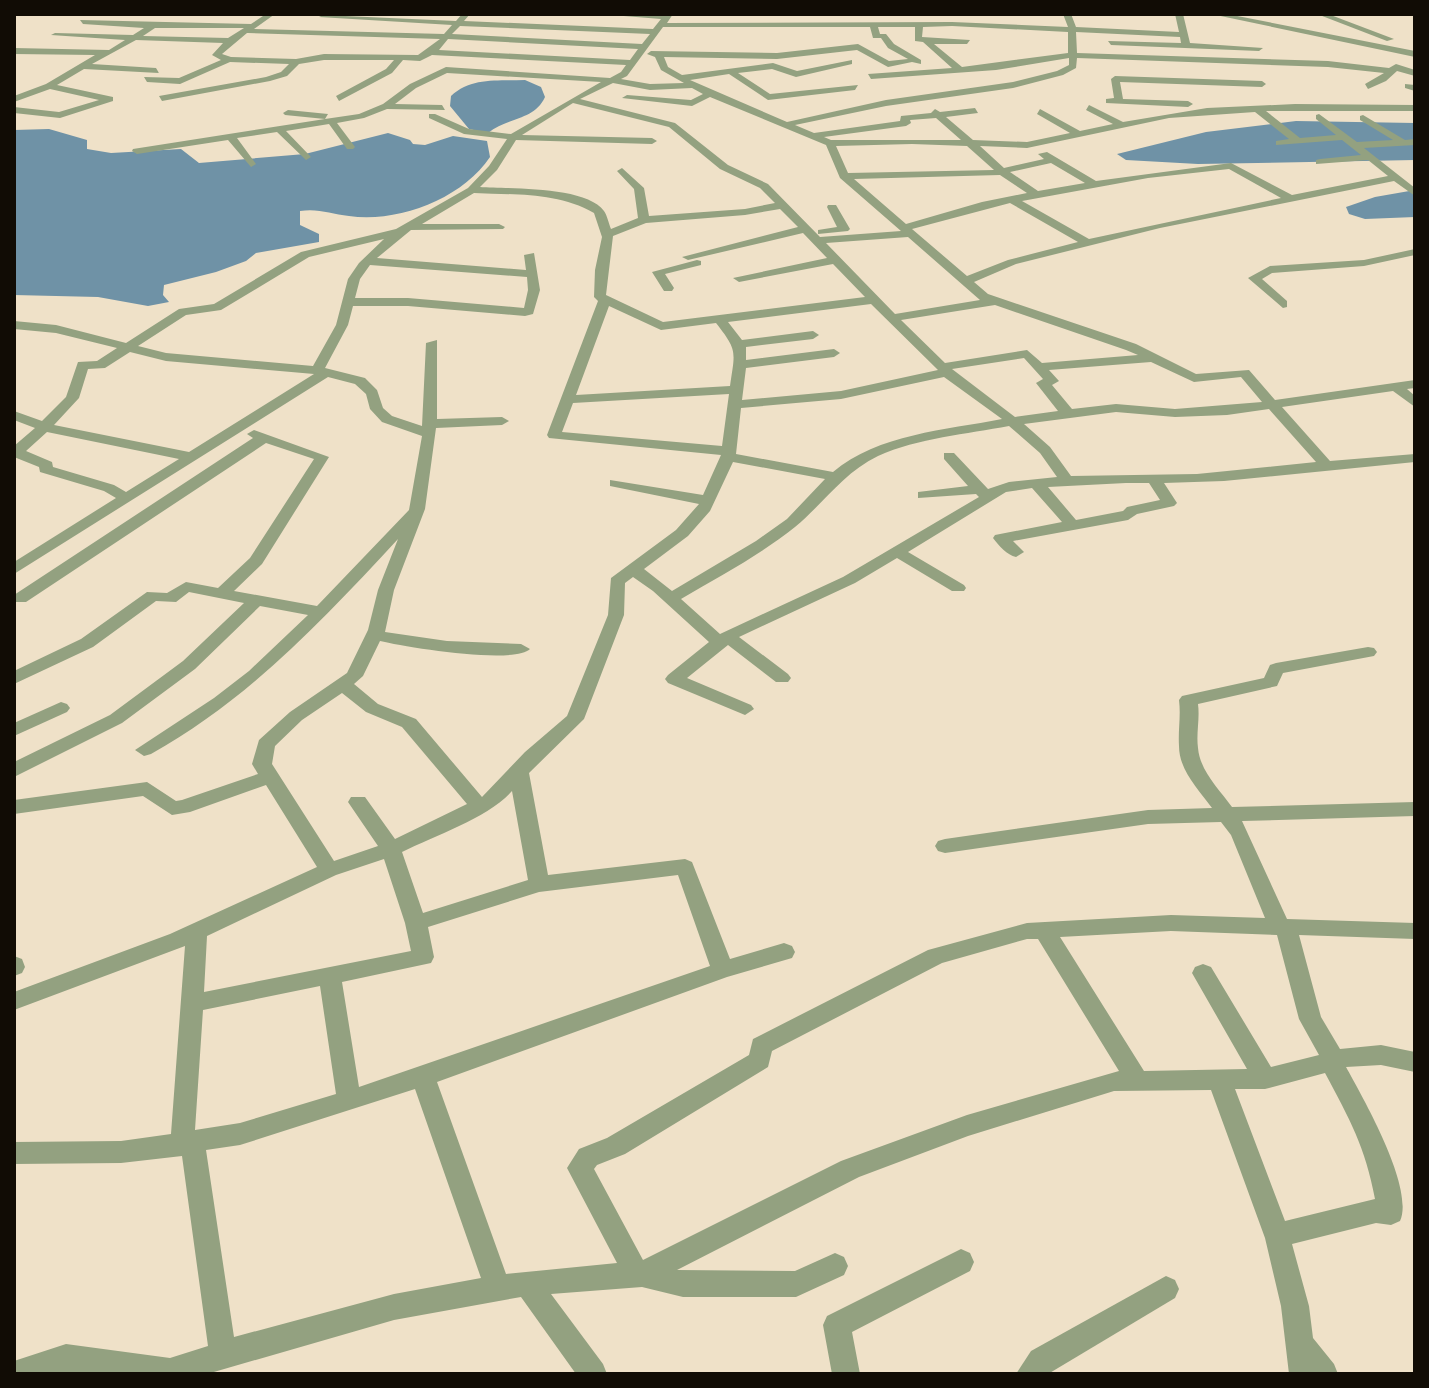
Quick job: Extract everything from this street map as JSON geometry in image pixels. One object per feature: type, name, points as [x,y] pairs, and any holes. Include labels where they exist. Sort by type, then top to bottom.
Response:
[{"type":"street","points":[[27,50],[100,14]]},
{"type":"street","points":[[271,14],[216,54],[228,60],[266,64],[324,57],[420,58],[431,52],[466,14]]},
{"type":"street","points":[[506,24],[515,14]]},
{"type":"street","points":[[603,14],[728,27],[1033,22],[1072,28],[1184,35]]},
{"type":"street","points":[[749,55],[759,42],[771,14]]},
{"type":"street","points":[[819,27],[820,14]]},
{"type":"street","points":[[941,14],[952,24]]},
{"type":"street","points":[[955,14],[966,25]]},
{"type":"street","points":[[789,124],[918,98],[1048,77],[1073,66],[1072,28],[1067,14]]},
{"type":"street","points":[[1179,14],[1198,108]]},
{"type":"street","points":[[1215,14],[1414,52]]},
{"type":"street","points":[[1254,14],[1279,16],[1414,52]]},
{"type":"street","points":[[1321,14],[1390,39]]},
{"type":"street","points":[[308,31],[325,16],[506,24],[664,22]]},
{"type":"street","points":[[83,22],[444,37],[642,50],[659,55],[777,56],[858,47],[888,64],[916,61]]},
{"type":"street","points":[[16,566],[236,429],[321,371],[342,325],[354,279],[368,261],[406,229],[472,190],[493,168],[513,137],[572,100],[624,74],[664,22]]},
{"type":"street","points":[[943,41],[952,24]]},
{"type":"street","points":[[919,25],[918,39],[967,42]]},
{"type":"street","points":[[14,99],[49,86],[153,26]]},
{"type":"street","points":[[874,26],[876,36],[883,36],[891,46],[934,70]]},
{"type":"street","points":[[728,27],[730,54]]},
{"type":"street","points":[[55,35],[230,41]]},
{"type":"street","points":[[926,41],[959,69]]},
{"type":"street","points":[[786,44],[804,43]]},
{"type":"street","points":[[1111,43],[1259,48]]},
{"type":"street","points":[[14,51],[106,52]]},
{"type":"street","points":[[431,52],[632,63]]},
{"type":"street","points":[[1368,86],[1383,79],[1414,52]]},
{"type":"street","points":[[659,55],[664,68],[694,86],[830,143],[909,141],[1027,145],[1198,108]]},
{"type":"street","points":[[871,76],[1073,55],[1328,64],[1415,73]]},
{"type":"street","points":[[339,98],[389,71],[401,58]]},
{"type":"street","points":[[147,79],[180,81],[228,60]]},
{"type":"street","points":[[162,98],[209,92],[215,88],[277,76],[296,62]]},
{"type":"street","points":[[681,78],[773,66],[796,74],[849,62]]},
{"type":"street","points":[[83,66],[156,71]]},
{"type":"street","points":[[137,151],[351,118],[386,106],[413,86],[446,70],[612,80],[650,87],[694,86]]},
{"type":"street","points":[[732,73],[768,97],[855,87],[842,80]]},
{"type":"street","points":[[1119,101],[1115,79],[1262,84]]},
{"type":"street","points":[[1242,83],[1255,109],[1299,142]]},
{"type":"street","points":[[14,110],[60,115],[110,99],[49,86]]},
{"type":"street","points":[[627,98],[692,103],[711,93]]},
{"type":"street","points":[[918,98],[1004,173],[1038,196]]},
{"type":"street","points":[[572,100],[672,125],[724,167],[764,186],[833,260],[944,370],[1013,421],[1045,450],[1067,481]]},
{"type":"street","points":[[1107,101],[1198,108],[1415,108]]},
{"type":"street","points":[[386,106],[442,108]]},
{"type":"street","points":[[1089,108],[1122,125]]},
{"type":"street","points":[[1319,108],[1346,137],[1415,193]]},
{"type":"street","points":[[815,136],[906,123],[904,118],[975,111]]},
{"type":"street","points":[[1040,112],[1079,134]]},
{"type":"street","points":[[288,113],[351,118]]},
{"type":"street","points":[[432,116],[462,131],[513,137],[652,141]]},
{"type":"street","points":[[1363,118],[1409,143]]},
{"type":"street","points":[[332,122],[350,147]]},
{"type":"street","points":[[898,123],[909,141]]},
{"type":"street","points":[[195,127],[216,140]]},
{"type":"street","points":[[280,130],[306,157]]},
{"type":"street","points":[[231,137],[251,164]]},
{"type":"street","points":[[1279,143],[1346,137]]},
{"type":"street","points":[[830,143],[844,176],[984,297],[1155,357],[1201,379],[1244,373],[1325,464]]},
{"type":"street","points":[[1356,145],[1409,143]]},
{"type":"street","points":[[1027,145],[1095,185]]},
{"type":"street","points":[[1320,162],[1371,157]]},
{"type":"street","points":[[844,176],[1004,173],[1052,160]]},
{"type":"street","points":[[809,234],[910,230],[986,204],[1148,175],[1231,166],[1289,198]]},
{"type":"street","points":[[622,171],[639,188],[644,220]]},
{"type":"street","points":[[968,280],[1012,262],[1087,243],[1395,178]]},
{"type":"street","points":[[472,190],[555,194],[583,202],[599,211],[607,234],[600,297],[661,326],[873,300]]},
{"type":"street","points":[[1013,200],[1087,243]]},
{"type":"street","points":[[607,234],[644,220],[745,212],[782,205]]},
{"type":"street","points":[[668,288],[658,272],[697,263],[688,257],[844,229],[832,207]]},
{"type":"street","points":[[127,498],[109,488],[45,469],[47,465],[43,462],[15,452],[75,394],[83,365],[100,365],[183,312],[217,307],[305,254],[406,229],[499,227]]},
{"type":"street","points":[[1283,304],[1254,278],[1270,270],[1364,263],[1415,252]]},
{"type":"street","points":[[348,302],[408,302],[529,311],[533,300],[530,255]]},
{"type":"street","points":[[739,278],[833,260]]},
{"type":"street","points":[[368,261],[531,274]]},
{"type":"street","points":[[605,299],[554,435],[728,454],[836,477]]},
{"type":"street","points":[[891,318],[996,301]]},
{"type":"street","points":[[14,1001],[197,931],[329,870],[391,849],[494,799],[532,757],[575,719],[616,615],[617,581],[682,533],[709,501],[728,454],[741,365],[739,344],[719,319]]},
{"type":"street","points":[[14,325],[56,329],[125,348],[181,358],[321,371],[360,381],[372,393],[377,409],[387,419],[427,429],[502,421]]},
{"type":"street","points":[[739,344],[813,335]]},
{"type":"street","points":[[329,870],[262,764],[266,744],[296,716],[354,676],[375,635],[386,590],[417,509],[429,441],[432,343]]},
{"type":"street","points":[[741,365],[834,353]]},
{"type":"street","points":[[569,399],[841,395],[882,389],[944,370],[1027,354],[1052,381],[1043,383],[1068,414]]},
{"type":"street","points":[[1039,367],[1155,357]]},
{"type":"street","points":[[670,599],[762,544],[792,522],[836,477],[874,453],[910,441],[1013,421],[1116,408],[1175,413],[1227,411],[1415,384]]},
{"type":"street","points":[[1395,386],[1415,403]]},
{"type":"street","points":[[14,415],[44,427],[191,457]]},
{"type":"street","points":[[221,594],[256,561],[322,457],[236,429]]},
{"type":"street","points":[[20,598],[265,437]]},
{"type":"street","points":[[949,456],[983,494]]},
{"type":"street","points":[[745,709],[674,679],[723,639],[849,580],[983,494],[996,489],[1067,481],[1266,472],[1325,464],[1415,458]]},
{"type":"street","points":[[1016,552],[1001,538],[1128,515],[1132,510],[1169,503],[1153,478]]},
{"type":"street","points":[[615,483],[709,501]]},
{"type":"street","points":[[1037,484],[1072,525]]},
{"type":"street","points":[[923,495],[983,494]]},
{"type":"street","points":[[144,750],[196,722],[294,640],[417,509]]},
{"type":"street","points":[[896,551],[958,588]]},
{"type":"street","points":[[635,567],[640,576],[670,599],[782,678]]},
{"type":"street","points":[[14,678],[87,643],[153,596],[170,598],[186,587],[321,612]]},
{"type":"street","points":[[14,770],[116,719],[189,665],[255,601]]},
{"type":"street","points":[[375,635],[448,646],[521,649]]},
{"type":"street","points":[[1278,1238],[1290,1231],[1376,1211],[1391,1213],[1380,1160],[1370,1133],[1310,1019],[1283,927],[1240,833],[1192,766],[1188,746],[1191,721],[1188,700],[1271,682],[1276,669],[1368,652]]},
{"type":"street","points":[[343,684],[372,708],[409,723],[480,807]]},
{"type":"street","points":[[14,730],[61,708]]},
{"type":"street","points":[[519,773],[539,884]]},
{"type":"street","points":[[14,807],[147,789],[172,808],[183,807],[269,777]]},
{"type":"street","points":[[192,1003],[423,957],[416,923],[391,849],[358,802]]},
{"type":"street","points":[[945,846],[1148,817],[1415,809]]},
{"type":"street","points":[[416,923],[539,884],[685,867],[723,970]]},
{"type":"street","points":[[639,1275],[580,1168],[588,1157],[616,1146],[760,1060],[761,1046],[936,956],[1027,931],[1171,923],[1415,931]]},
{"type":"street","points":[[1044,930],[1138,1081]]},
{"type":"street","points":[[197,931],[188,1144],[223,1355]]},
{"type":"street","points":[[14,1153],[121,1152],[240,1134],[423,1077],[723,970],[784,952]]},
{"type":"street","points":[[1203,973],[1265,1079]]},
{"type":"street","points":[[330,976],[349,1100]]},
{"type":"street","points":[[639,1275],[850,1169],[982,1122],[1114,1081],[1265,1079],[1351,1056],[1381,1055],[1415,1062]]},
{"type":"street","points":[[423,1077],[498,1289]]},
{"type":"street","points":[[1219,1079],[1278,1238],[1303,1361],[1324,1374]]},
{"type":"street","points":[[846,1374],[837,1325],[961,1262]]},
{"type":"street","points":[[16,1373],[66,1358],[140,1371],[170,1372],[394,1307],[527,1283],[639,1275],[683,1284],[796,1284],[835,1266]]},
{"type":"street","points":[[527,1283],[593,1374]]},
{"type":"street","points":[[1030,1374],[1041,1361],[1166,1289]]},
{"type":"water","points":[[525,80],[541,87],[545,97],[540,105],[527,115],[488,133],[469,129],[450,106],[451,96],[467,86],[485,81]]},
{"type":"water","points":[[1296,121],[1415,123],[1415,160],[1198,164],[1126,160],[1117,154],[1206,132]]},
{"type":"water","points":[[49,129],[87,140],[87,149],[111,153],[181,149],[199,163],[305,154],[388,133],[410,140],[413,144],[425,145],[453,136],[487,141],[490,157],[463,185],[427,205],[408,211],[368,217],[300,211],[300,225],[319,234],[319,242],[256,253],[246,261],[216,272],[164,285],[163,295],[169,302],[148,306],[98,297],[14,295],[14,130]]},
{"type":"water","points":[[1415,190],[1415,217],[1365,219],[1349,214],[1346,207],[1375,197]]}]
